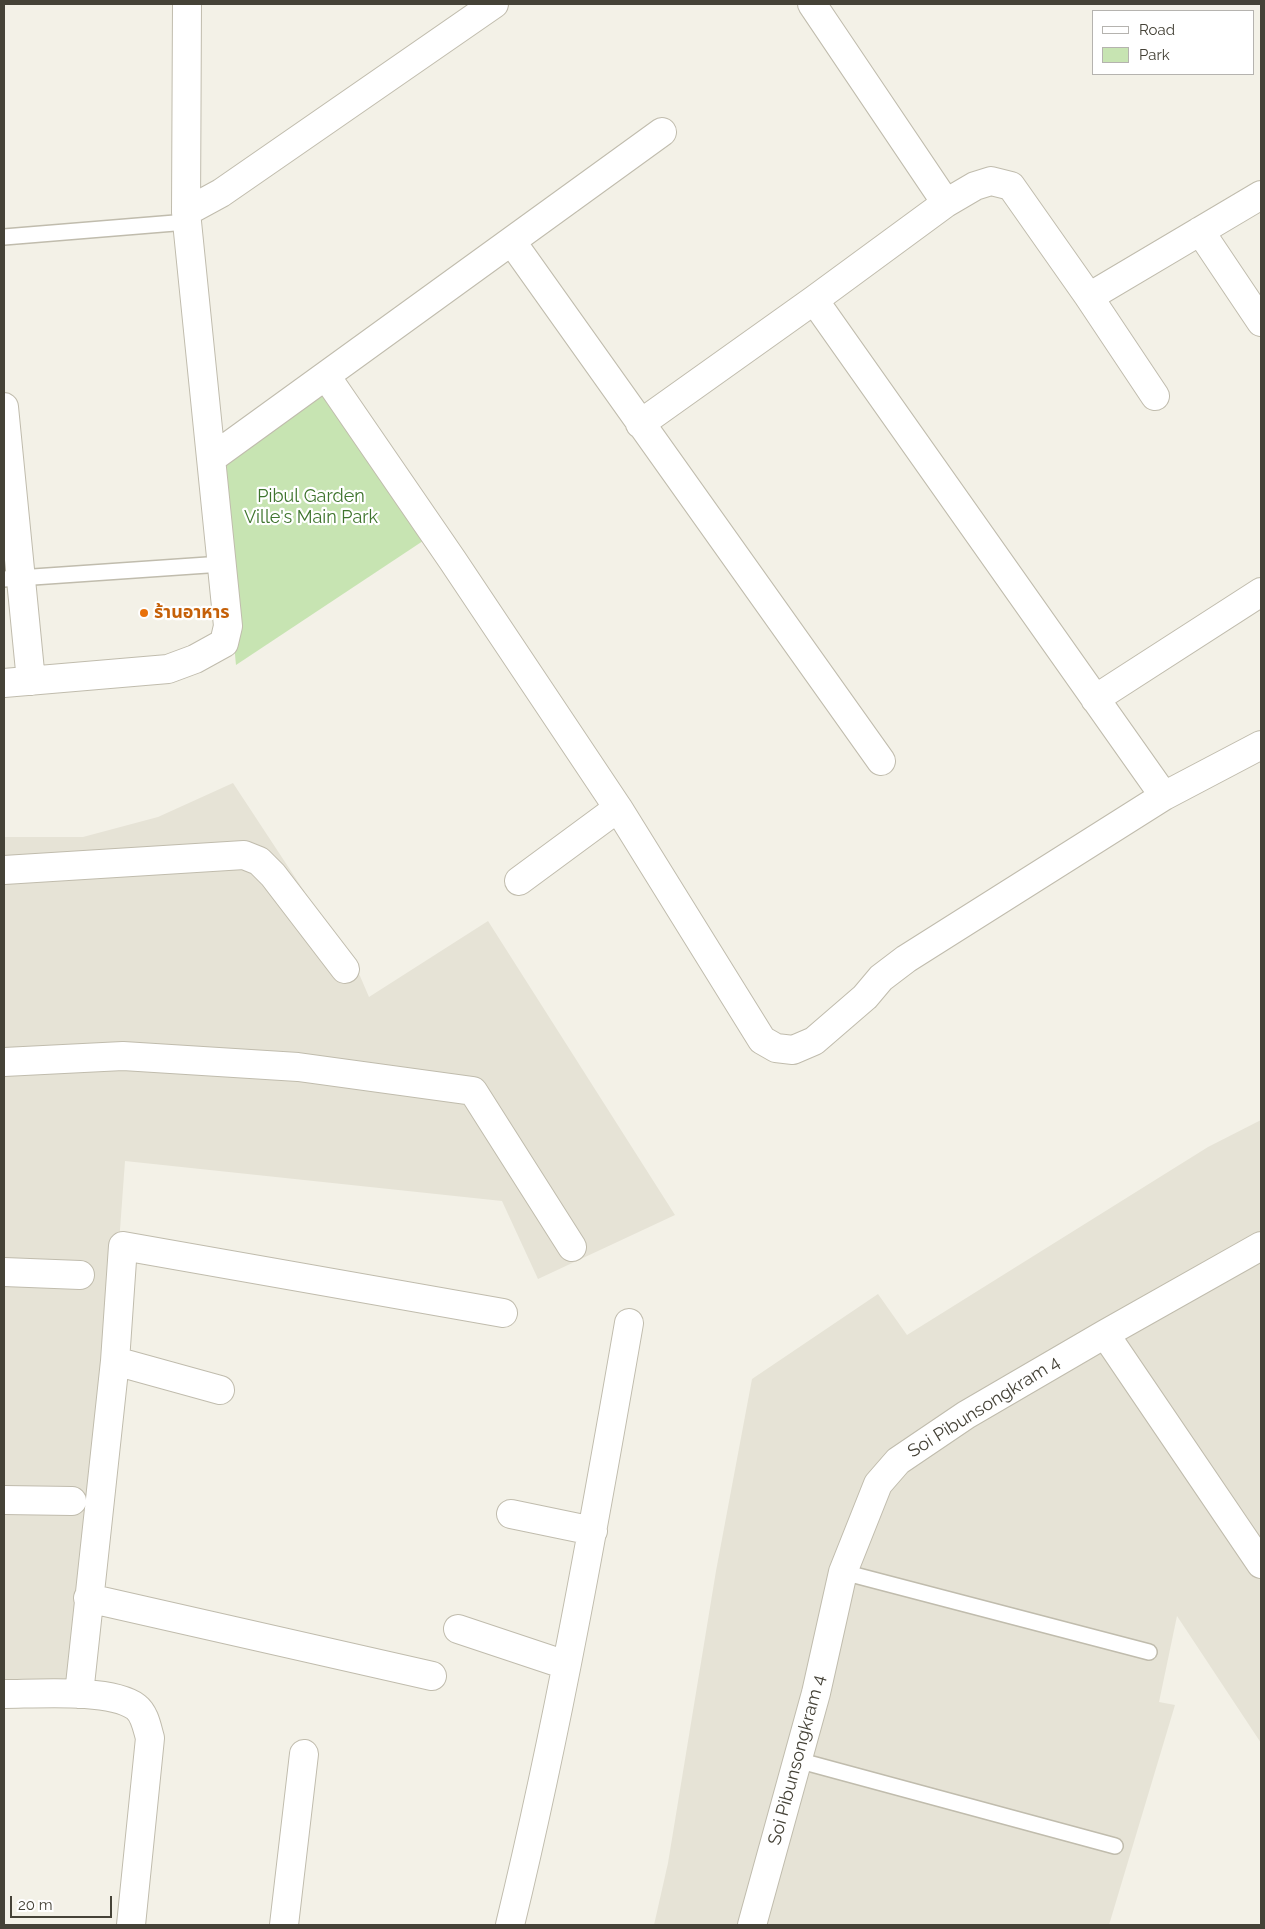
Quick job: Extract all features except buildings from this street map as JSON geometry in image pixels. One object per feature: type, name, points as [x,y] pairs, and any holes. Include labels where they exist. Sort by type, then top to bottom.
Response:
[{"type":"street","points":[[4,683],[168,669],[195,659],[224,643],[228,626],[187,217],[187,4]]},
{"type":"street","points":[[187,217],[494,4]]},
{"type":"street","points":[[812,4],[946,203]]},
{"type":"street","points":[[212,458],[662,132]]},
{"type":"street","points":[[640,424],[946,203],[975,186],[991,181],[1011,186],[1089,297],[1155,396]]},
{"type":"street","points":[[1089,297],[1261,195]]},
{"type":"street","points":[[1200,231],[1261,322]]},
{"type":"street","points":[[512,242],[882,761]]},
{"type":"street","points":[[814,300],[1164,796]]},
{"type":"street","points":[[326,376],[454,561],[618,808],[762,1040],[776,1048],[793,1050],[814,1041],[906,958],[1164,796],[1261,745]]},
{"type":"street","points":[[4,407],[13,578],[31,681]]},
{"type":"street","points":[[1096,699],[1261,592]]},
{"type":"street","points":[[520,881],[618,808]]},
{"type":"street","points":[[4,870],[244,855],[259,861],[273,875],[345,969]]},
{"type":"street","points":[[4,1062],[123,1056],[298,1067],[473,1091],[572,1247]]},
{"type":"street","points":[[79,1694],[115,1361],[123,1246],[503,1313]]},
{"type":"street","name":"Soi Pibunsongkram 4","points":[[752,1925],[816,1693],[843,1572],[878,1484],[898,1461],[966,1415],[1261,1246]]},
{"type":"street","points":[[4,1272],[80,1274]]},
{"type":"street","points":[[510,1925],[524,1867],[593,1531],[629,1323]]},
{"type":"street","points":[[1105,1334],[1261,1564]]},
{"type":"street","points":[[115,1361],[220,1390]]},
{"type":"street","points":[[4,1500],[72,1501]]},
{"type":"street","points":[[511,1514],[593,1531]]},
{"type":"street","points":[[88,1598],[432,1676]]},
{"type":"street","points":[[458,1629],[566,1666]]},
{"type":"street","points":[[4,1694],[79,1694],[111,1697],[136,1708],[144,1718],[150,1738],[131,1925]]},
{"type":"street","points":[[284,1925],[304,1754]]},
{"type":"lane","points":[[4,237],[187,217]]},
{"type":"lane","points":[[13,578],[222,564]]},
{"type":"lane","points":[[843,1572],[1149,1652]]},
{"type":"lane","points":[[797,1760],[1115,1846]]},
{"type":"shaded area","points":[[233,783],[360,976],[369,997],[488,921],[675,1215],[538,1279],[502,1201],[125,1161],[100,1505],[79,1694],[4,1697],[4,837],[83,837],[158,817]]},
{"type":"shaded area","points":[[1261,1120],[1261,1743],[1177,1616],[1159,1702],[1175,1705],[1109,1925],[654,1925],[668,1863],[716,1571],[752,1379],[878,1294],[907,1335],[1208,1147]]},
{"type":"green space","name":"Pibul Garden Ville's Main Park","points":[[331,383],[438,531],[236,665],[217,462]]},
{"type":"place","name":"ร้านอาหาร","points":[[144,613]]}]
